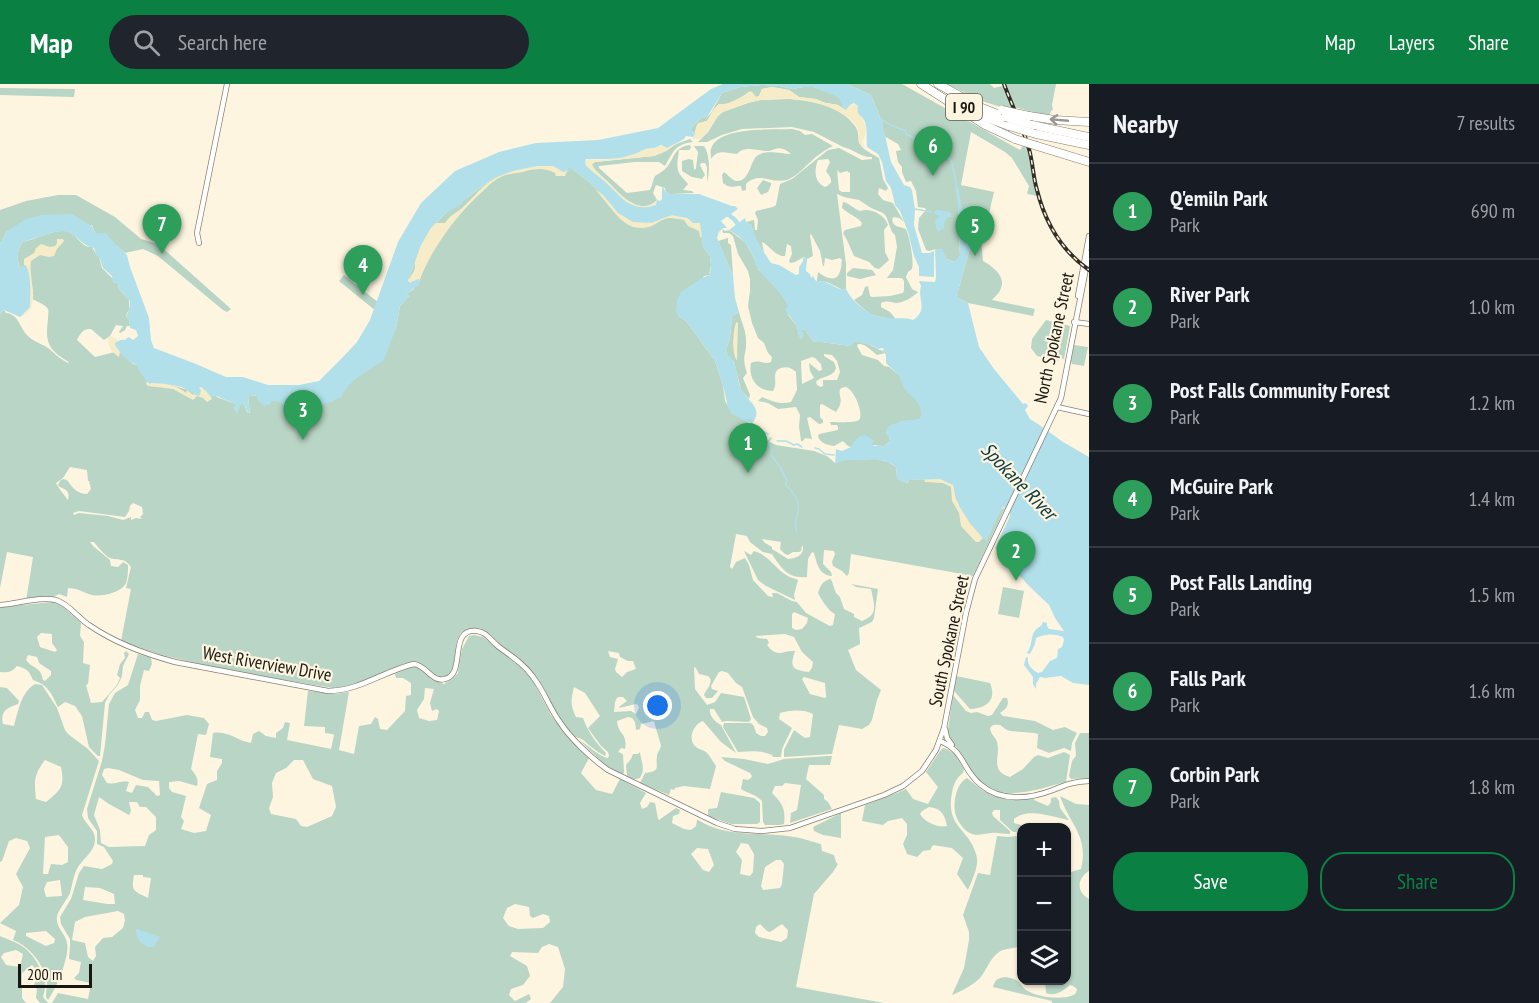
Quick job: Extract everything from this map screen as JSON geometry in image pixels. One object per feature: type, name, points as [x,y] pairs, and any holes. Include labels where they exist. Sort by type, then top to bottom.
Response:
[{"type":"highway","name":"I 90","points":[[921,84],[982,116],[1009,126],[1089,145]]},
{"type":"highway","points":[[921,84],[985,125],[1015,139],[1089,162]]},
{"type":"highway","name":"I 90","points":[[938,84],[982,108],[1004,113],[1032,125],[1089,137]]},
{"type":"highway","points":[[943,84],[1004,113],[1089,122]]},
{"type":"street","points":[[199,243],[197,233],[227,84]]},
{"type":"street","name":"North Spokane Street","points":[[1076,321],[1089,236]]},
{"type":"street","name":"North Spokane Street","points":[[1050,419],[1060,391],[1089,253]]},
{"type":"street","points":[[1076,321],[1089,324]]},
{"type":"street","points":[[1056,407],[1089,414]]},
{"type":"street","name":"South Spokane Street","points":[[940,741],[970,596],[980,567],[1050,419]]},
{"type":"street","name":"West Riverview Drive","points":[[0,605],[40,599],[57,601],[86,624],[109,637],[129,647],[159,657],[175,662],[336,691],[352,688],[414,664],[420,665],[435,678],[446,679],[451,676],[455,668],[461,639],[468,632],[483,632],[525,667],[538,684],[558,721],[602,766],[705,818],[726,826],[748,830],[790,828],[896,791],[922,771],[940,741]]},
{"type":"street","points":[[945,725],[947,738],[969,773],[977,783],[993,793],[1011,797],[1033,795],[1068,783],[1089,781]]},
{"type":"street","points":[[940,741],[952,747],[957,753]]},
{"type":"green space","points":[[847,84],[902,84],[1020,150],[1026,144],[1037,196],[1027,194],[1029,186],[1012,158],[971,132],[961,185],[994,192],[981,239],[983,261],[1002,279],[999,293],[992,300],[1035,309],[1033,316],[968,303],[958,298],[970,248],[961,206],[958,207],[960,256],[954,262],[936,249],[926,250],[918,229],[919,218],[926,210],[918,207],[916,191],[911,181],[906,182],[896,151],[901,150],[898,144],[884,136],[882,122],[871,95]]},
{"type":"green space","points":[[947,84],[990,84],[994,88],[1003,86],[1013,111],[982,101]]},
{"type":"green space","points":[[1006,84],[1056,84],[1053,110],[1048,116],[1014,107]]},
{"type":"green space","points":[[762,85],[792,89],[814,87],[839,97],[844,109],[816,99],[799,97],[789,90],[772,87],[762,89],[756,97],[752,92],[748,92],[726,105],[719,104],[707,121],[695,131],[695,134],[692,131],[692,127],[701,118],[711,113],[722,93],[740,87]]},
{"type":"green space","points":[[0,88],[75,89],[74,97],[0,95]]},
{"type":"green space","points":[[760,100],[799,100],[834,109],[855,126],[861,146],[879,158],[883,179],[888,188],[886,191],[879,188],[878,194],[883,200],[893,203],[904,222],[893,217],[892,220],[898,227],[906,229],[911,249],[912,269],[906,277],[912,289],[918,292],[902,302],[881,303],[881,307],[890,312],[894,319],[871,314],[854,300],[862,295],[865,287],[868,286],[872,297],[890,296],[903,293],[904,290],[902,278],[887,278],[893,270],[897,247],[895,235],[883,213],[859,200],[837,194],[846,264],[846,289],[843,290],[827,282],[817,281],[818,272],[827,277],[836,277],[841,270],[842,260],[825,258],[823,266],[820,251],[811,234],[813,256],[790,263],[791,246],[787,244],[785,256],[782,256],[762,242],[764,253],[756,240],[751,225],[746,222],[754,220],[755,230],[757,230],[756,211],[776,205],[780,184],[792,179],[828,150],[839,148],[862,160],[872,159],[872,157],[861,155],[814,132],[792,127],[742,129],[707,142],[698,142],[723,112]],"holes":[[[828,159],[830,162],[826,171],[831,182],[825,187],[817,179],[816,168],[818,160]],[[837,170],[840,173],[847,171],[850,173],[850,192],[839,190]]]},
{"type":"green space","points":[[792,129],[805,135],[812,134],[833,146],[787,180],[756,178],[746,184],[746,190],[742,191],[741,186],[729,187],[723,183],[724,172],[736,181],[744,178],[760,154],[769,152],[791,154],[781,148],[769,151],[747,149],[737,154],[719,153],[711,159],[711,150],[716,142],[724,136],[735,133]]},
{"type":"green space","points":[[690,139],[693,142],[678,147],[665,166],[659,162],[635,162],[599,166],[627,193],[650,190],[655,176],[666,168],[678,150],[690,145],[689,150],[679,150],[677,167],[688,184],[683,190],[694,193],[670,194],[665,188],[656,185],[653,193],[657,200],[651,205],[644,206],[631,202],[591,165],[595,162],[654,156]]},
{"type":"green space","points":[[694,146],[704,146],[706,149],[709,164],[707,182],[705,163],[700,165],[705,175],[702,179],[692,177],[682,171],[682,161],[689,159],[693,160],[695,170],[696,168],[698,152]]},
{"type":"green space","points":[[537,166],[566,172],[569,170],[567,168],[571,168],[604,196],[701,224],[703,247],[710,256],[709,275],[704,276],[678,316],[686,321],[715,361],[723,385],[725,401],[732,413],[748,422],[764,439],[776,445],[814,451],[827,456],[835,463],[844,460],[873,458],[888,462],[896,467],[897,478],[908,483],[909,480],[930,479],[950,482],[986,540],[1001,509],[1005,508],[973,576],[851,554],[847,576],[833,566],[834,551],[824,550],[823,564],[832,576],[821,571],[812,552],[808,559],[807,577],[800,577],[782,568],[772,554],[763,552],[750,542],[747,536],[736,534],[730,567],[732,569],[736,562],[745,558],[753,580],[768,596],[773,597],[772,593],[777,593],[797,602],[806,613],[830,626],[833,625],[835,614],[818,593],[824,582],[831,579],[844,609],[862,621],[871,616],[873,612],[871,589],[851,584],[878,589],[874,618],[872,622],[859,628],[860,644],[848,650],[856,670],[881,690],[869,725],[862,729],[839,725],[832,754],[784,757],[784,750],[794,730],[805,738],[810,737],[813,714],[796,710],[780,713],[779,719],[792,728],[782,749],[781,757],[773,757],[768,753],[760,752],[738,752],[723,727],[724,723],[751,723],[756,733],[761,736],[765,736],[768,732],[767,728],[753,717],[742,687],[728,673],[719,672],[711,686],[712,689],[718,691],[712,698],[706,698],[704,695],[711,680],[708,676],[699,674],[694,667],[695,689],[707,705],[715,702],[721,693],[744,697],[751,719],[749,722],[722,722],[714,709],[710,709],[711,716],[721,725],[736,753],[721,742],[703,721],[693,731],[692,742],[697,748],[707,753],[716,766],[710,789],[684,786],[671,789],[669,795],[640,783],[645,773],[657,768],[657,755],[661,746],[654,721],[641,724],[640,729],[636,730],[632,718],[617,721],[626,744],[625,749],[621,748],[618,752],[623,754],[623,775],[605,765],[580,741],[608,758],[608,752],[588,728],[600,716],[585,693],[574,687],[573,709],[576,717],[583,718],[587,728],[606,753],[605,756],[573,735],[560,719],[532,672],[483,630],[475,628],[466,630],[460,635],[453,668],[450,674],[444,677],[436,675],[422,664],[413,661],[354,684],[333,688],[220,669],[162,655],[121,641],[131,589],[126,588],[131,567],[123,560],[108,557],[94,542],[90,542],[110,560],[111,566],[118,567],[123,562],[128,565],[126,583],[119,590],[110,594],[96,595],[68,588],[67,597],[59,594],[26,601],[33,557],[7,552],[0,588],[0,314],[4,310],[14,316],[30,338],[69,362],[52,349],[47,334],[48,309],[32,299],[33,290],[19,266],[18,253],[23,242],[55,232],[65,231],[73,234],[84,245],[92,247],[99,257],[102,268],[118,284],[119,289],[129,300],[129,311],[126,316],[130,326],[127,326],[125,330],[120,333],[123,326],[116,325],[110,336],[104,340],[91,329],[84,330],[79,336],[77,340],[95,357],[119,351],[137,365],[151,384],[164,383],[187,389],[199,387],[236,404],[237,407],[234,410],[244,404],[247,412],[250,413],[248,397],[250,395],[257,396],[260,402],[267,404],[271,401],[278,401],[290,409],[333,401],[396,328],[400,306],[409,296],[407,293],[414,289],[409,278],[421,245],[431,228],[446,213],[501,175]],"holes":[[[70,467],[87,470],[91,489],[87,494],[80,493],[63,479],[58,485],[67,492],[68,500],[56,483],[63,478]],[[133,503],[142,507],[143,514],[140,517],[142,519],[131,520],[131,517],[123,520],[108,516],[79,513],[74,515],[73,513],[79,511],[125,517]],[[762,539],[781,542],[780,549],[788,555],[801,551],[802,546],[803,549],[799,556],[788,559]],[[794,612],[808,618],[802,629],[792,628]],[[785,634],[794,637],[802,652],[813,662],[812,668],[809,672],[795,669],[792,664],[795,651],[774,652],[767,645],[769,643],[767,639],[755,636]],[[608,651],[619,653],[620,657],[633,661],[636,669],[627,672],[622,677],[615,669],[618,659],[610,657]],[[804,677],[825,683],[825,698],[810,694],[802,679]],[[623,697],[627,701],[619,708],[636,704],[639,708],[636,714],[631,711],[614,712],[617,698]]]},
{"type":"green space","points":[[763,180],[771,185],[768,192],[761,195],[757,188]]},
{"type":"green space","points":[[58,195],[76,195],[115,217],[141,239],[158,244],[231,309],[227,312],[223,310],[158,256],[143,249],[125,253],[95,233],[92,225],[7,231],[0,244],[0,210],[26,201]]},
{"type":"green space","points":[[843,202],[860,211],[876,212],[887,222],[888,225],[884,230],[885,252],[889,260],[879,269],[854,256],[843,233],[845,230],[861,226],[862,223],[842,208]]},
{"type":"green space","points":[[722,229],[729,230],[745,242],[759,270],[781,293],[788,305],[788,315],[797,326],[802,339],[803,329],[816,342],[850,346],[855,341],[883,351],[885,353],[877,355],[863,345],[858,344],[857,346],[862,355],[878,360],[900,376],[904,387],[921,406],[920,419],[889,427],[886,433],[890,441],[883,447],[872,445],[865,435],[851,447],[843,441],[834,446],[822,442],[819,434],[838,430],[837,425],[831,425],[830,422],[854,422],[860,417],[856,399],[848,388],[840,389],[841,401],[836,412],[820,405],[820,417],[823,423],[819,424],[810,417],[807,418],[812,439],[805,438],[803,441],[801,441],[799,426],[800,415],[796,407],[778,409],[768,403],[758,401],[762,397],[780,403],[791,402],[797,390],[796,372],[788,367],[778,370],[773,391],[762,389],[752,378],[751,363],[769,363],[772,357],[764,343],[758,338],[752,323],[748,306],[750,279],[748,271],[738,254],[733,236],[723,233]],"holes":[[[824,354],[832,355],[837,361],[840,372],[837,380],[823,380],[821,387],[816,382],[835,371],[836,368],[834,362]],[[812,357],[821,364],[822,370],[819,371],[809,363],[814,378],[802,384],[801,361]]]},
{"type":"green space","points":[[728,238],[728,243],[731,245],[733,275],[718,241]]},
{"type":"green space","points":[[853,268],[872,270],[876,275],[860,279],[847,276]]},
{"type":"green space","points":[[344,275],[379,303],[376,311],[339,281]]},
{"type":"green space","points":[[739,312],[746,337],[744,359],[747,373],[743,378],[750,395],[749,399],[741,390],[734,362],[726,350],[730,338],[732,316]]},
{"type":"green space","points":[[1046,320],[1070,326],[1064,359],[1060,358],[1058,361],[1037,356],[1031,348],[1032,339]]},
{"type":"green space","points":[[1074,345],[1088,347],[1084,366],[1072,364]]},
{"type":"green space","points":[[744,551],[751,555],[754,551],[759,553],[783,573],[798,580],[795,600],[758,580]]},
{"type":"green space","points":[[1003,587],[1024,591],[1019,618],[998,614]]},
{"type":"green space","points":[[53,602],[60,604],[81,623],[80,636],[84,642],[83,663],[90,665],[86,685],[91,703],[102,702],[117,685],[120,678],[117,675],[120,664],[125,658],[124,653],[126,651],[129,654],[118,685],[105,703],[100,756],[89,747],[82,716],[75,706],[65,702],[58,707],[48,690],[33,680],[24,668],[17,666],[10,672],[0,672],[0,607]],"holes":[[[41,633],[52,634],[52,643],[57,650],[55,652],[40,647],[37,637]],[[28,655],[37,657],[39,663],[51,671],[51,675],[45,681],[38,670],[26,660]]]},
{"type":"green space","points":[[469,636],[483,637],[519,663],[533,681],[551,715],[589,758],[581,773],[596,790],[612,794],[620,779],[646,793],[640,803],[642,809],[650,802],[655,803],[659,820],[676,808],[680,810],[679,814],[673,816],[672,823],[684,829],[691,830],[696,826],[698,820],[733,832],[804,839],[821,844],[822,851],[834,855],[838,864],[814,894],[796,987],[884,1003],[550,1003],[563,987],[565,969],[558,947],[549,944],[542,947],[538,953],[512,952],[510,956],[527,966],[530,976],[523,985],[511,989],[509,995],[515,1001],[529,994],[531,999],[526,1003],[52,1003],[58,993],[88,999],[91,983],[74,978],[79,973],[81,962],[69,959],[70,939],[61,924],[60,917],[71,899],[79,873],[84,866],[102,869],[112,864],[113,861],[104,847],[97,844],[97,831],[88,818],[87,809],[102,761],[109,704],[115,693],[128,685],[138,654],[151,658],[152,664],[149,671],[144,670],[140,686],[140,700],[135,710],[138,718],[142,718],[145,712],[149,712],[152,720],[156,721],[187,715],[204,718],[209,724],[206,735],[198,734],[191,769],[197,778],[197,786],[179,781],[169,782],[172,792],[186,796],[181,829],[194,833],[206,831],[211,815],[199,808],[207,784],[217,780],[217,771],[222,763],[222,759],[210,757],[213,733],[228,734],[251,743],[253,734],[259,731],[266,736],[276,738],[276,733],[283,728],[285,722],[290,723],[287,740],[331,749],[334,735],[325,733],[325,727],[304,726],[308,691],[335,694],[349,692],[339,750],[354,754],[359,726],[371,724],[375,717],[378,719],[380,729],[387,730],[405,711],[406,696],[411,695],[411,683],[403,678],[396,678],[395,674],[414,666],[432,680],[444,684],[458,673],[462,649]],"holes":[[[425,688],[434,689],[430,703],[432,711],[437,709],[439,711],[437,720],[429,721],[419,718],[417,710],[424,699]],[[294,760],[303,760],[313,779],[332,786],[336,807],[332,816],[307,827],[301,826],[296,819],[271,814],[269,808],[273,797],[272,783],[276,773],[286,768]],[[108,768],[143,780],[159,781],[160,795],[157,796],[148,787],[136,785],[132,793],[126,791],[129,782],[107,783],[102,775],[104,769]],[[99,797],[129,815],[131,811],[129,802],[137,802],[140,807],[146,807],[156,817],[156,830],[149,835],[145,846],[109,847],[101,843],[100,830],[94,815]],[[741,843],[748,844],[754,854],[753,872],[750,876],[740,874],[742,860],[736,852]],[[697,848],[708,849],[714,865],[709,872],[703,870],[691,854]],[[776,860],[781,860],[784,864],[780,888],[763,890],[761,886],[765,867]],[[134,875],[151,878],[148,898],[136,892],[133,884]],[[85,887],[100,888],[114,894],[115,904],[83,900]],[[515,904],[529,907],[530,916],[533,918],[543,914],[549,916],[550,922],[543,928],[518,929],[509,926],[503,918],[507,908]],[[118,911],[124,914],[123,928],[112,937],[103,938],[95,947],[96,956],[93,961],[88,957],[85,943],[72,940],[75,922],[85,917]],[[760,924],[770,932],[782,924],[788,930],[787,938],[781,942],[759,937],[755,933],[756,927]]]},
{"type":"green space","points":[[956,676],[990,683],[992,694],[989,702],[981,707],[970,709],[954,691]]},
{"type":"green space","points":[[35,684],[42,685],[57,708],[68,734],[88,749],[99,761],[82,815],[93,832],[94,844],[76,871],[70,893],[58,913],[57,922],[66,939],[67,949],[62,972],[48,1000],[46,997],[47,982],[39,962],[30,951],[13,940],[16,931],[0,923],[19,905],[23,887],[16,874],[30,848],[27,841],[16,838],[9,841],[0,862],[0,687],[7,688],[19,701],[18,704],[5,711],[3,716],[3,724],[14,726],[21,703]],"holes":[[[45,760],[61,767],[61,787],[46,802],[36,799],[35,787],[39,769]],[[59,835],[68,847],[68,862],[62,865],[51,864],[48,874],[43,874],[45,837]],[[60,880],[62,896],[46,897],[44,889],[47,882]],[[46,931],[55,939],[54,943],[46,946],[26,936],[26,933]]]},
{"type":"green space","points":[[953,695],[966,711],[988,716],[992,715],[1003,698],[1007,698],[1007,705],[1000,713],[1003,716],[1035,721],[1053,730],[1065,727],[1077,733],[1071,751],[1064,748],[1049,753],[1037,748],[1038,734],[1009,731],[998,725],[990,728],[997,742],[998,767],[1004,774],[1010,777],[1038,755],[1048,758],[1064,752],[1070,755],[1066,782],[1013,793],[1003,793],[984,785],[975,776],[949,734]]},
{"type":"green space","points":[[1080,733],[1089,733],[1089,778],[1071,779],[1069,776],[1072,761],[1076,756],[1075,743]]},
{"type":"green space","points":[[943,748],[950,751],[964,769],[954,784],[951,805],[955,821],[970,840],[977,858],[976,870],[968,890],[957,874],[963,858],[952,848],[933,845],[930,850],[923,851],[917,857],[907,854],[903,844],[907,835],[907,824],[902,818],[888,821],[883,825],[862,821],[865,805],[906,789],[913,799],[928,804],[938,787],[926,772]],"holes":[[[929,807],[942,813],[947,826],[932,824],[925,820],[920,814]]]},
{"type":"green space","points":[[640,752],[642,774],[640,778],[632,780],[627,776],[626,765],[633,754]]},
{"type":"green space","points":[[832,756],[830,765],[809,765],[806,779],[824,795],[824,799],[832,809],[790,823],[791,813],[797,810],[801,785],[785,783],[782,786],[775,786],[772,793],[784,810],[784,824],[780,825],[765,825],[762,801],[741,789],[743,779],[751,778],[750,773],[721,757],[768,764],[784,759]]},
{"type":"green space","points":[[967,778],[991,795],[1010,800],[1035,797],[1034,800],[1048,806],[1051,798],[1056,797],[1060,808],[1069,820],[1033,813],[1019,815],[1014,819],[1017,831],[1013,832],[1000,820],[1000,810],[994,810],[993,816],[1010,831],[1010,834],[971,834],[959,822],[954,806],[958,789]]},
{"type":"green space","points":[[721,792],[754,798],[760,803],[760,822],[731,824],[708,816],[708,809],[717,808]]},
{"type":"green space","points":[[1060,796],[1076,804],[1089,805],[1089,871],[1080,881],[1080,889],[1089,899],[1089,1003],[1052,1003],[1052,1001],[993,987],[997,980],[1007,977],[1017,981],[1017,985],[1022,985],[1026,990],[1041,996],[1067,997],[1077,991],[1070,985],[1071,872],[1081,869],[1083,858],[1081,839]]},
{"type":"green space","points":[[841,813],[841,838],[814,831],[813,827]]},
{"type":"green space","points":[[997,836],[1017,837],[1017,947],[999,952],[980,978],[952,995],[964,968],[969,940],[969,932],[963,915],[978,873],[990,875]]},
{"type":"green space","points":[[0,936],[22,946],[34,957],[44,978],[43,997],[48,1003],[40,1003],[36,998],[37,989],[34,985],[39,973],[32,965],[22,973],[22,998],[26,1003],[0,1003]],"holes":[[[16,950],[23,954],[20,967],[6,965],[1,957],[4,953]]]},
{"type":"green space","points":[[1045,985],[1070,985],[1056,994],[1046,993]]},
{"type":"sand","points":[[772,87],[789,90],[799,97],[838,105],[846,110],[850,105],[857,104],[857,111],[866,126],[862,142],[866,148],[859,143],[858,130],[850,119],[825,106],[795,99],[751,102],[730,109],[718,116],[701,139],[693,139],[698,123],[707,121],[719,104],[731,102],[751,91],[756,97],[762,89]]},
{"type":"sand","points":[[684,139],[654,156],[592,164],[599,174],[631,202],[644,206],[651,205],[657,200],[657,205],[639,207],[627,202],[585,164],[588,159],[612,159],[647,147],[667,148]]},
{"type":"sand","points":[[537,166],[553,166],[563,172],[567,171],[565,176],[556,176],[551,171],[535,169],[498,178],[473,200],[446,233],[430,257],[419,282],[419,279],[409,283],[420,246],[435,223],[445,223],[495,178]]},
{"type":"sand","points":[[595,189],[604,196],[657,221],[666,217],[675,216],[698,222],[701,224],[703,238],[700,237],[699,231],[688,226],[684,220],[664,219],[649,227],[641,228],[628,225]]},
{"type":"sand","points":[[57,239],[64,241],[54,256],[40,255],[31,261],[33,302],[26,314],[18,318],[28,309],[30,301],[29,274],[24,265],[24,259],[34,253],[41,244],[55,246]]},
{"type":"sand","points":[[736,322],[738,323],[737,361],[733,347]]},
{"type":"sand","points":[[110,336],[118,340],[115,343],[120,352],[119,357],[110,347],[108,338]]},
{"type":"sand","points":[[147,381],[150,384],[169,384],[186,393],[187,390],[193,395],[200,386],[212,399],[207,402],[197,396],[193,400],[173,389],[148,386]]},
{"type":"sand","points":[[924,479],[941,479],[953,485],[956,499],[970,523],[983,538],[979,542],[976,542],[961,526],[959,513],[952,501],[951,487],[943,483],[925,482]]},
{"type":"water","points":[[723,84],[847,84],[871,95],[882,122],[891,162],[904,185],[912,190],[915,209],[914,225],[922,253],[934,251],[934,277],[919,276],[919,267],[908,232],[900,211],[895,205],[891,188],[886,181],[882,162],[878,154],[867,147],[866,126],[858,113],[858,106],[854,103],[846,110],[838,97],[813,87],[792,89],[762,85],[740,87],[722,93],[707,117],[701,118],[692,127],[695,134],[693,137],[686,136],[667,148],[661,145],[625,157],[586,159],[585,164],[589,169],[632,205],[647,207],[656,205],[657,200],[662,199],[663,187],[670,194],[699,194],[738,209],[721,221],[727,228],[719,232],[717,238],[733,275],[739,312],[732,316],[730,338],[726,350],[735,365],[743,393],[755,408],[756,417],[753,422],[741,419],[728,408],[715,361],[686,321],[676,312],[677,300],[681,292],[709,275],[710,272],[710,256],[703,247],[700,223],[693,223],[687,218],[671,215],[651,223],[633,222],[618,213],[588,181],[569,168],[567,168],[570,170],[563,172],[553,166],[537,166],[513,171],[494,178],[459,206],[446,213],[431,228],[421,245],[408,281],[411,283],[419,279],[419,285],[407,293],[409,296],[400,306],[396,328],[384,360],[357,378],[347,387],[341,397],[313,408],[291,411],[278,401],[272,401],[264,406],[257,396],[251,395],[248,397],[251,411],[248,413],[245,406],[241,404],[237,414],[233,408],[233,406],[237,407],[236,404],[217,396],[212,397],[201,387],[199,387],[201,391],[199,396],[177,386],[148,383],[137,365],[124,357],[115,345],[120,340],[129,337],[133,340],[138,336],[136,330],[130,328],[129,319],[126,316],[130,301],[119,289],[118,284],[113,283],[112,276],[103,268],[94,248],[66,232],[47,234],[21,244],[18,264],[19,267],[26,266],[28,270],[30,307],[20,317],[4,310],[0,314],[0,244],[7,231],[26,219],[41,215],[72,214],[92,226],[95,233],[106,233],[127,255],[149,318],[154,348],[226,377],[243,377],[268,385],[299,385],[319,381],[357,342],[370,320],[398,242],[421,203],[455,171],[499,152],[536,143],[598,140],[658,128],[711,89]]},
{"type":"water","name":"Spokane River","points":[[958,206],[961,206],[965,218],[970,248],[958,298],[968,303],[979,347],[1023,404],[1026,403],[1028,406],[1025,410],[1030,419],[1089,457],[1089,685],[1073,683],[1061,676],[1040,677],[1036,689],[1033,677],[1024,665],[1026,657],[1032,669],[1038,673],[1042,672],[1050,661],[1057,658],[1058,649],[1062,647],[1063,637],[1046,635],[1036,638],[1030,654],[1027,653],[1034,631],[1043,622],[1047,623],[1049,629],[1064,631],[1049,605],[995,548],[1010,516],[1010,510],[1004,507],[1001,509],[987,540],[970,523],[959,506],[953,485],[940,479],[909,480],[908,483],[901,481],[897,478],[896,467],[881,460],[846,460],[835,464],[836,449],[842,451],[851,447],[862,435],[873,440],[874,446],[883,447],[890,441],[886,433],[888,427],[901,421],[920,419],[920,407],[905,389],[899,375],[886,363],[884,349],[856,341],[850,346],[816,342],[803,329],[804,335],[801,340],[797,326],[785,310],[788,305],[757,267],[745,243],[729,230],[745,218],[771,263],[796,275],[799,274],[803,258],[806,257],[806,271],[811,278],[813,276],[816,281],[846,289],[854,300],[870,313],[882,317],[913,320],[922,308],[919,281],[935,282],[935,249],[942,249],[947,259],[953,262],[960,256]]},
{"type":"water","points":[[934,211],[948,212],[952,217],[946,218],[944,229],[938,232],[935,220],[939,216]]},
{"type":"water","points":[[137,929],[160,937],[154,947],[147,947],[140,942]]},
{"type":"waterway","points":[[880,119],[905,130],[906,134],[916,140],[924,141]]},
{"type":"waterway","points":[[925,141],[934,145],[951,160],[957,189]]},
{"type":"waterway","points":[[957,189],[960,209]]},
{"type":"waterway","points":[[915,209],[932,212]]},
{"type":"waterway","points":[[726,213],[741,228]]},
{"type":"waterway","points":[[751,422],[768,434]]},
{"type":"waterway","points":[[771,438],[768,442],[772,448],[771,455],[781,468],[787,480],[786,485],[797,501],[795,524],[797,532]]},
{"type":"waterway","points":[[777,441],[786,441],[802,447]]},
{"type":"waterway","points":[[815,448],[825,454],[834,455]]},
{"type":"railway","points":[[1004,84],[1027,141],[1040,202],[1050,224],[1063,245],[1089,270]]},
{"type":"place","name":"Falls Park","points":[[933,176]]},
{"type":"place","name":"Corbin Park","points":[[162,254]]},
{"type":"place","name":"Post Falls Landing","points":[[975,256]]},
{"type":"place","name":"McGuire Park","points":[[363,295]]},
{"type":"place","name":"Post Falls Community Forest","points":[[303,440]]},
{"type":"place","name":"Q'emiln Park","points":[[748,473]]},
{"type":"place","name":"River Park","points":[[1016,581]]}]
